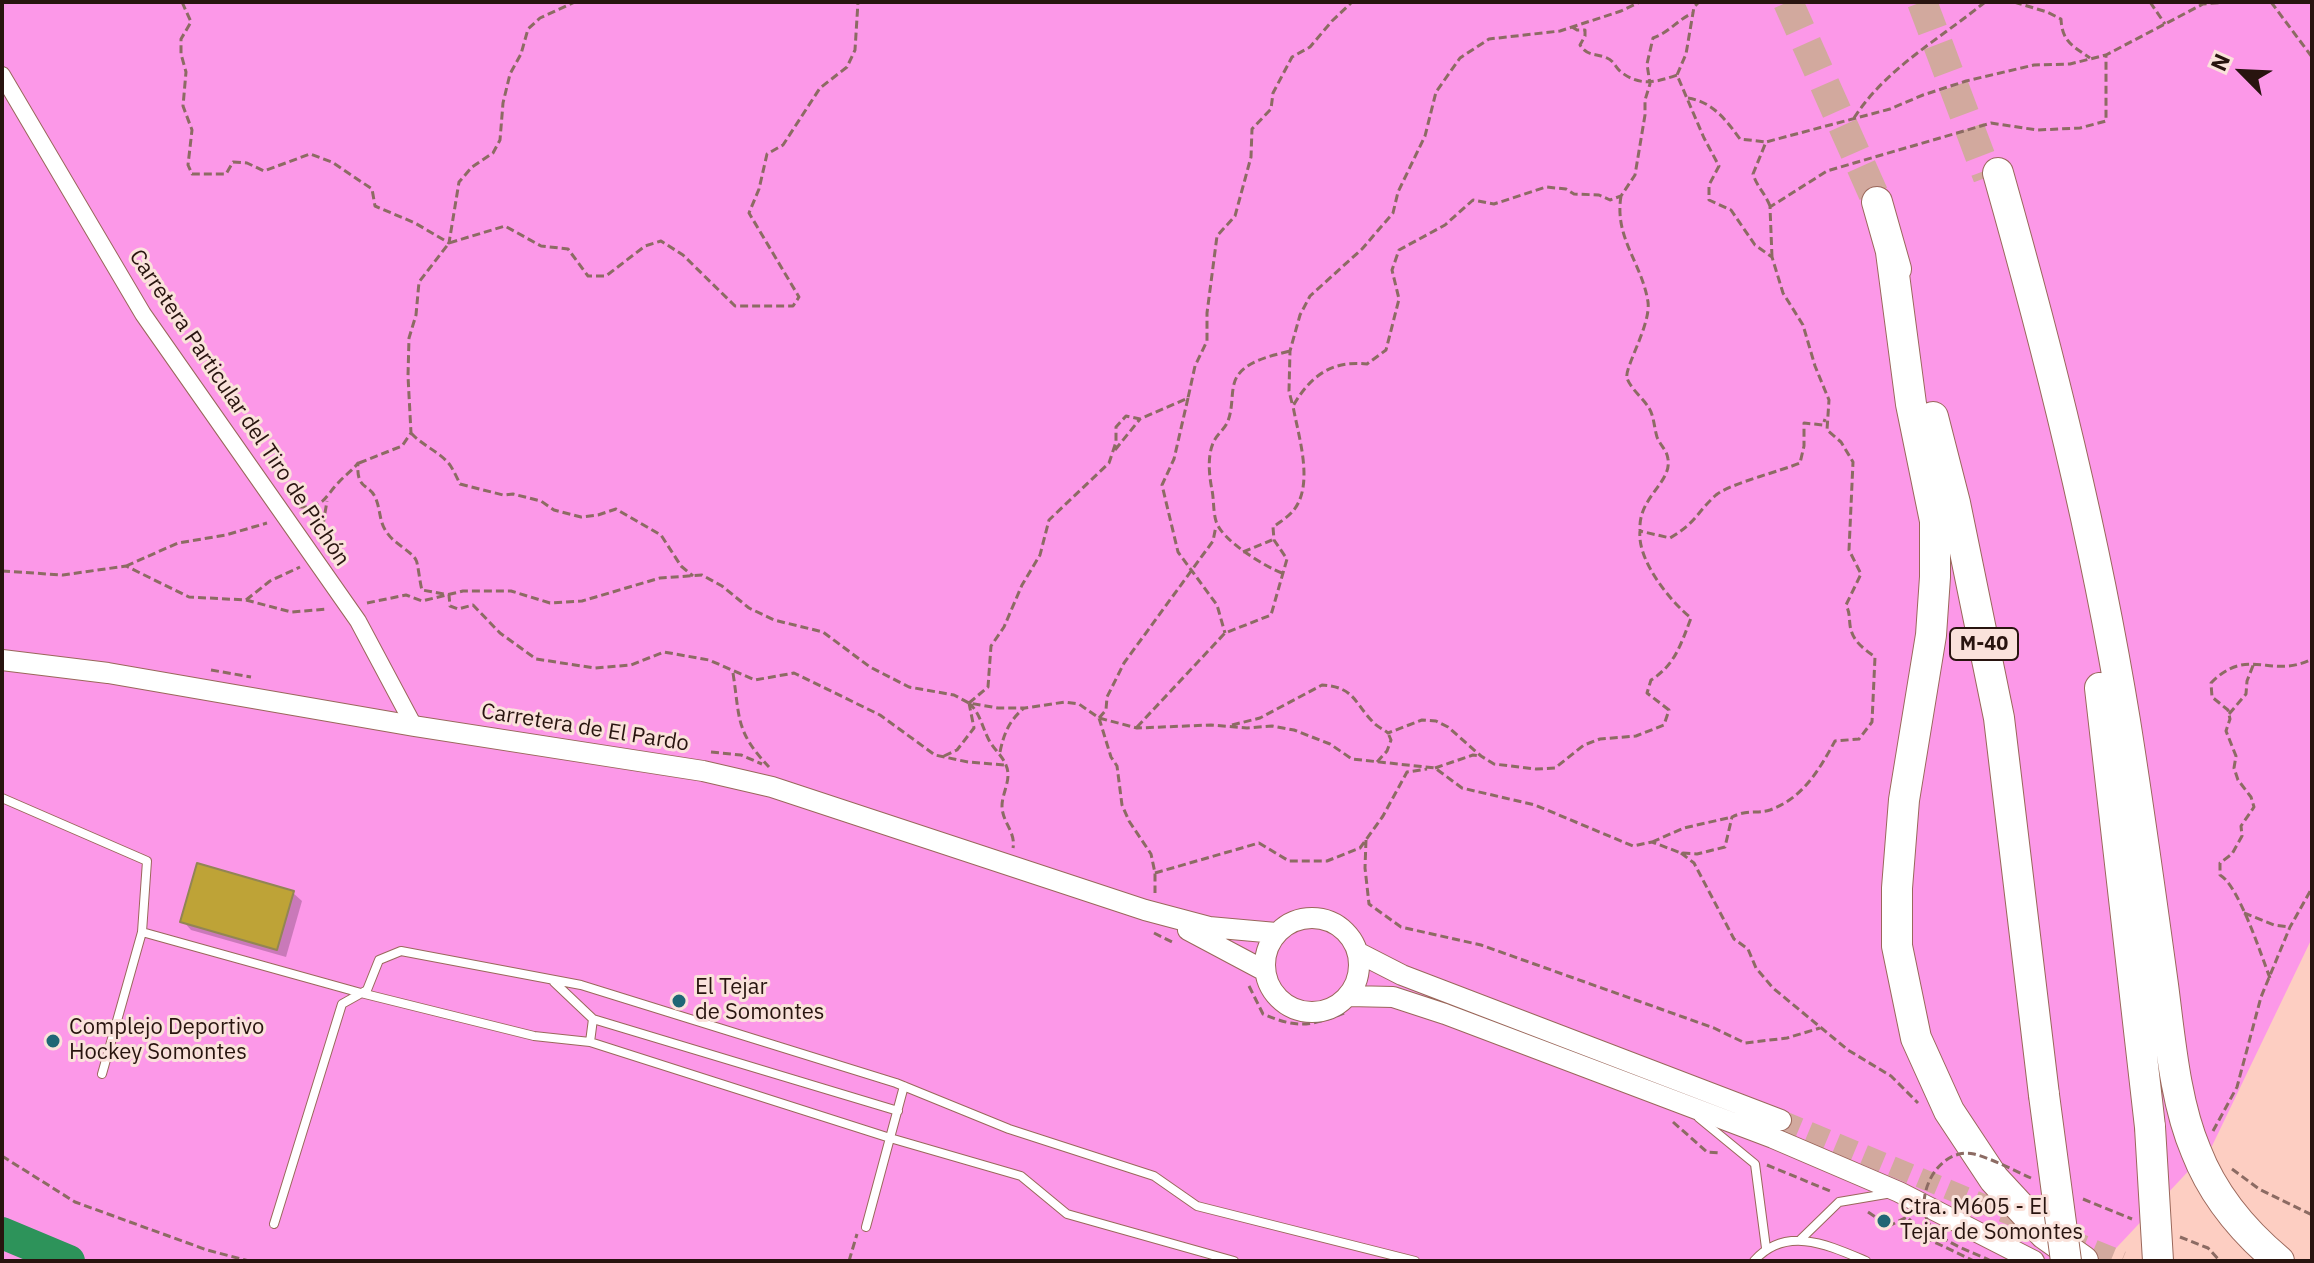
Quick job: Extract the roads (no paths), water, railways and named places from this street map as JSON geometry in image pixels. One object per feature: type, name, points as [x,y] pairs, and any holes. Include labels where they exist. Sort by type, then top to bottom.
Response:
[{"type":"highway","points":[[2158,1261],[2150,1127],[2101,694],[2059,480],[1993,175],[2033,295],[2099,577],[2125,721],[2168,1027],[2185,1117],[2195,1150],[2212,1185],[2237,1220],[2279,1261]]},
{"type":"highway","name":"M-40","points":[[1877,202],[1955,503],[1999,718],[2066,1261]]},
{"type":"highway","points":[[1891,252],[1911,404],[1935,521],[1931,635],[1904,800],[1897,888],[1897,946],[1916,1038],[1949,1111],[1994,1179],[2045,1234],[2083,1261]]},
{"type":"street","name":"Carretera Particular del Tiro de Pichón","points":[[2,75],[143,314],[348,607],[414,726]]},
{"type":"street","name":"Carretera de El Pardo","points":[[2,660],[108,673],[414,726],[703,771],[772,787],[1145,910],[1209,927],[1276,933]]},
{"type":"street","name":"Carretera de El Pardo","points":[[1145,910],[1206,938],[1265,971]]},
{"type":"street","points":[[1352,1002],[1359,953],[1352,937],[1339,924],[1323,918],[1306,917],[1289,922],[1276,933],[1266,951],[1265,971],[1270,988],[1282,1002],[1299,1011],[1317,1013],[1352,1002],[1393,997],[1445,1014],[1679,1114],[1773,1138],[1899,1192],[2034,1261]]},
{"type":"street","points":[[1359,953],[1414,980],[1781,1120]]},
{"type":"lane","points":[[2,798],[147,861],[142,932],[102,1074]]},
{"type":"lane","points":[[142,932],[361,993],[534,1036],[590,1042],[890,1138],[1021,1176],[1067,1214],[1234,1261]]},
{"type":"lane","points":[[274,1224],[342,1004],[367,990],[379,960],[401,951],[581,985],[904,1086],[1009,1129],[1154,1176],[1197,1206],[1415,1261]]},
{"type":"lane","points":[[553,981],[593,1019],[898,1111]]},
{"type":"lane","points":[[590,1042],[593,1019]]},
{"type":"lane","points":[[866,1227],[904,1086]]},
{"type":"lane","points":[[1679,1114],[1748,1156],[1755,1164],[1766,1248]]},
{"type":"lane","points":[[1801,1239],[1839,1202],[1899,1192]]},
{"type":"lane","points":[[1754,1261],[1766,1248],[1801,1239],[1834,1247],[1866,1261]]},
{"type":"waterway","points":[[2,1233],[69,1261]]},
{"type":"tunnel","points":[[1788,2],[1877,202]]},
{"type":"tunnel","points":[[1922,2],[1988,177]]},
{"type":"tunnel","points":[[1781,1120],[2029,1223]]},
{"type":"tunnel","points":[[2066,1238],[2122,1261]]},
{"type":"place","name":"El Tejar de Somontes","points":[[679,1001]]},
{"type":"place","name":"Complejo Deportivo Hockey Somontes","points":[[53,1041]]},
{"type":"place","name":"Ctra. M605 - El Tejar de Somontes","points":[[1884,1221]]}]
